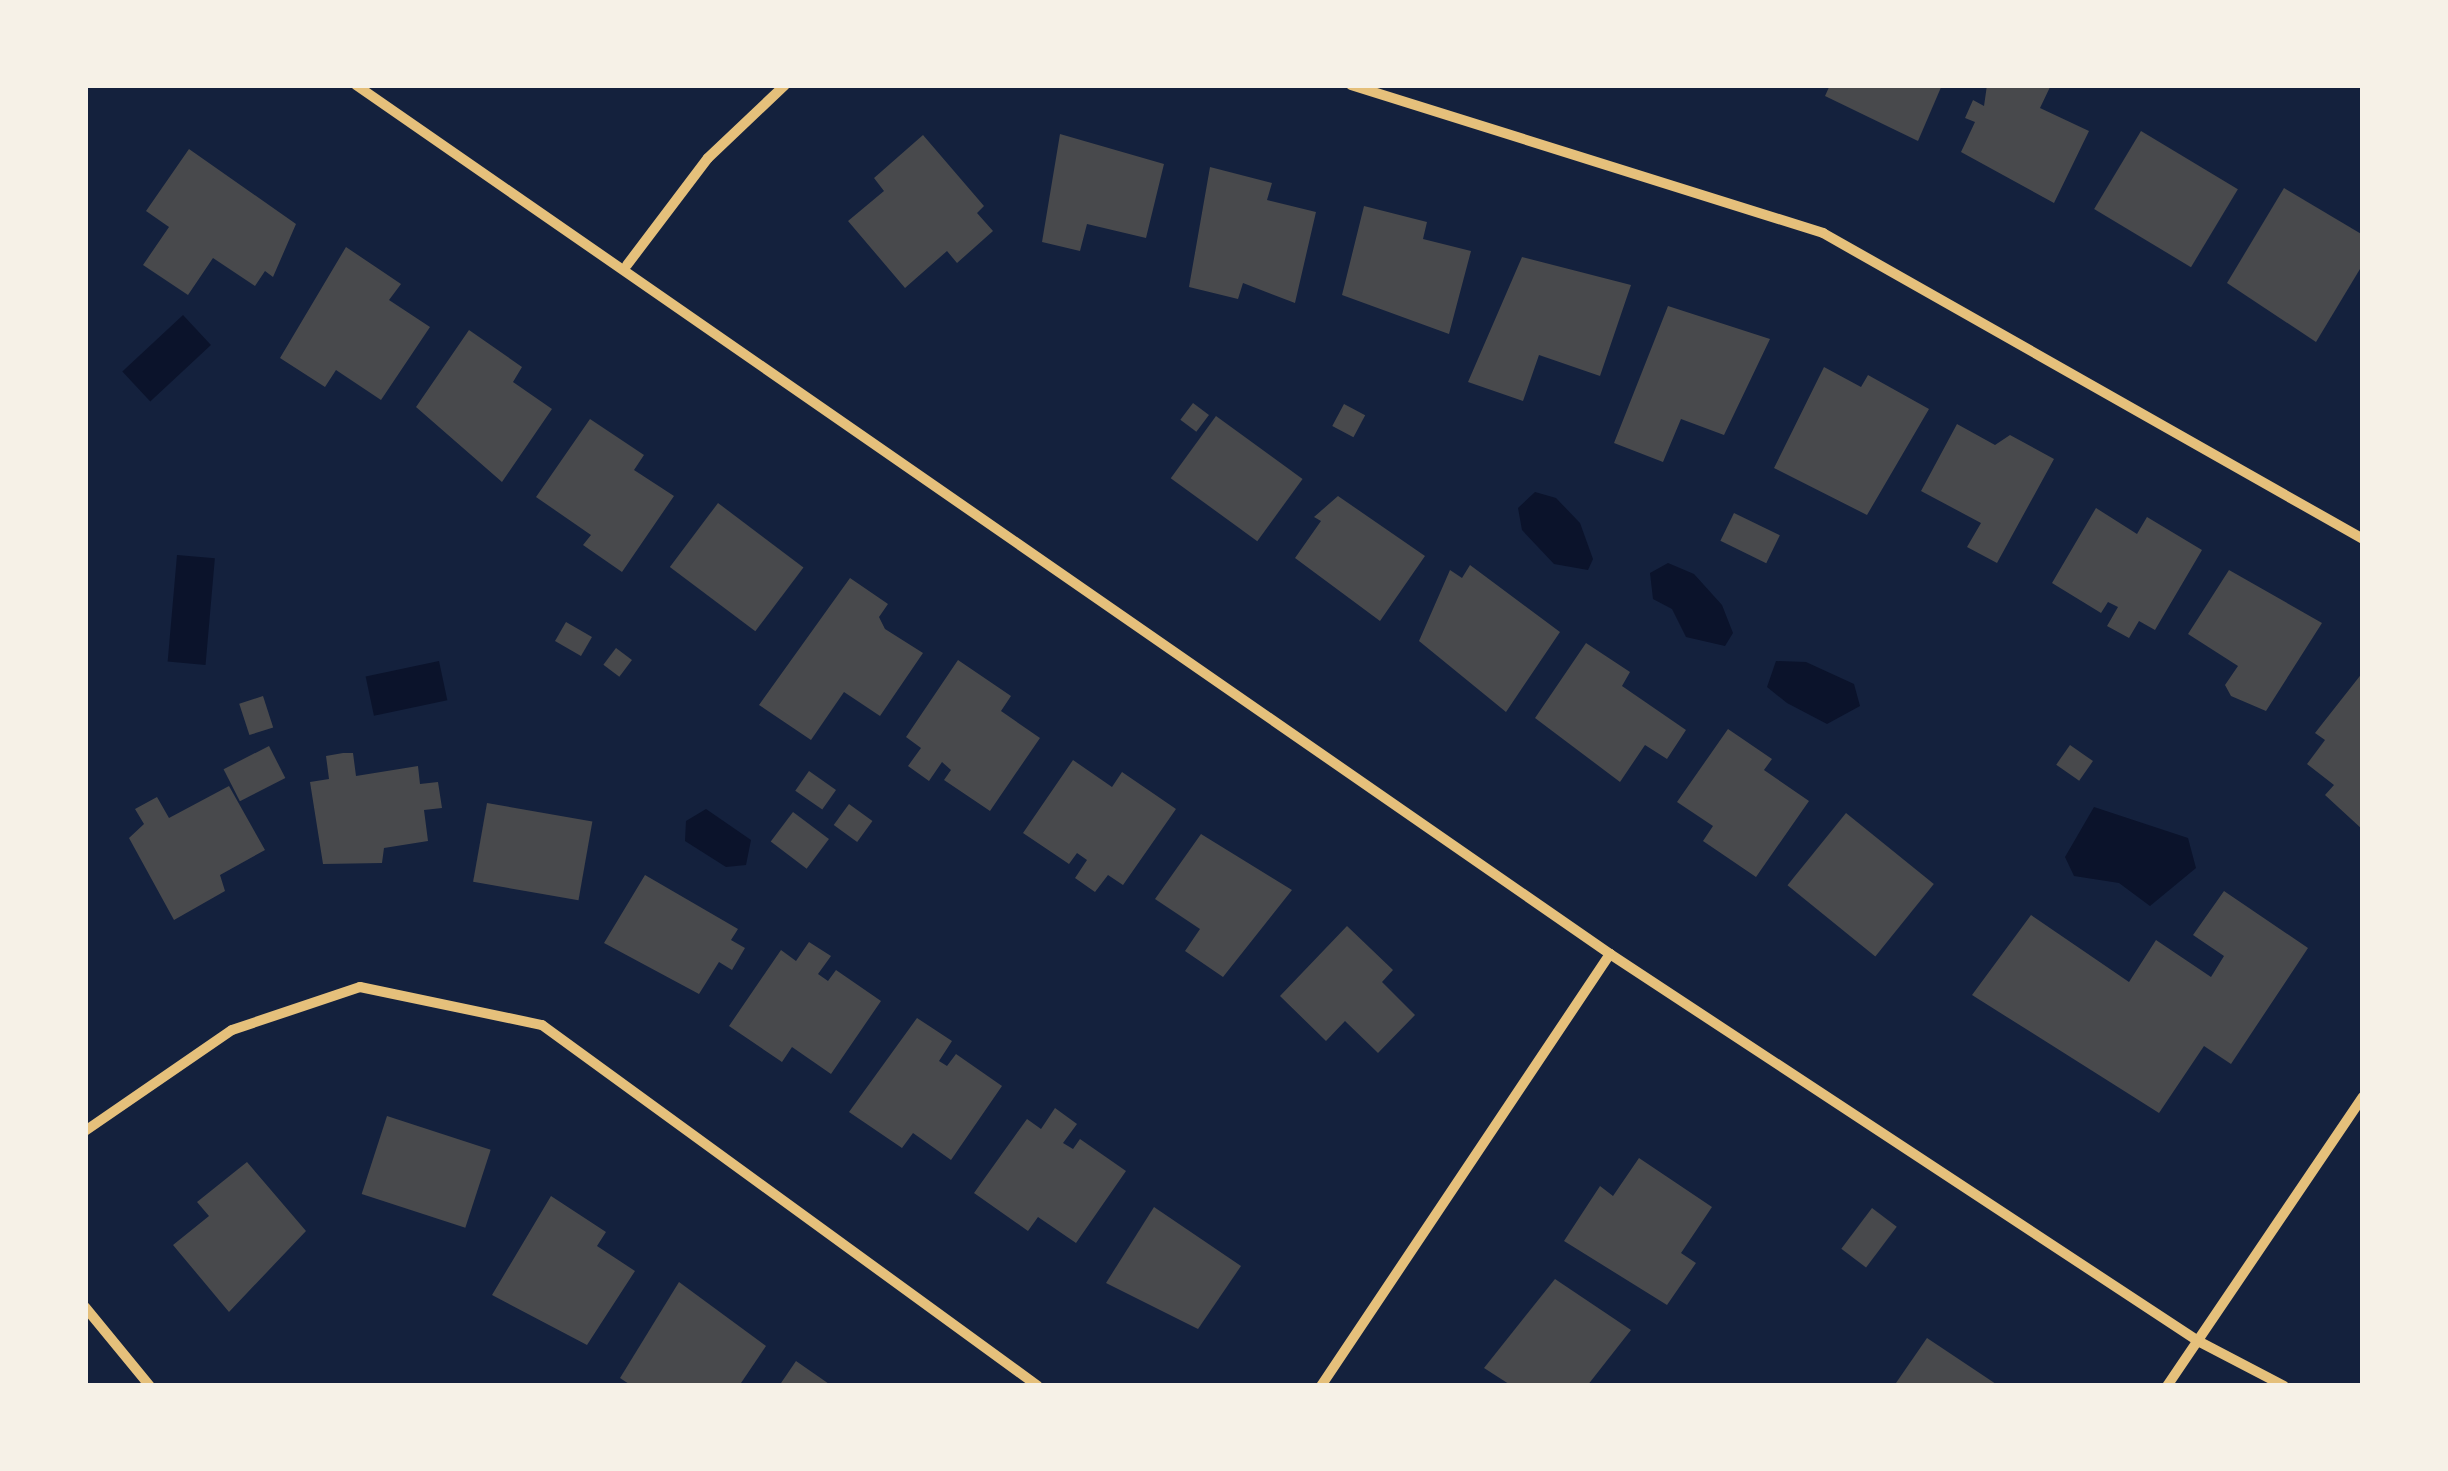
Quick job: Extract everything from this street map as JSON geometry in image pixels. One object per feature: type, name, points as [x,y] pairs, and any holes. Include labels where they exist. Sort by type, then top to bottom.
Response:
[{"type":"street","points":[[356,85],[627,266],[1610,954],[2198,1341],[2284,1386]]},
{"type":"street","points":[[627,266],[708,158],[785,85]]},
{"type":"street","points":[[1351,85],[1823,233],[2363,539]]},
{"type":"street","points":[[1320,1386],[1610,954]]},
{"type":"street","points":[[85,1132],[232,1030],[360,987],[542,1025],[1038,1386]]},
{"type":"street","points":[[2168,1386],[2363,1097]]},
{"type":"street","points":[[85,1307],[150,1386]]},
{"type":"water","points":[[183,315],[211,345],[150,402],[122,372]]},
{"type":"water","points":[[1535,492],[1556,498],[1580,523],[1593,559],[1588,570],[1554,564],[1522,530],[1518,508]]},
{"type":"water","points":[[177,555],[215,558],[206,665],[168,662]]},
{"type":"water","points":[[1668,563],[1694,574],[1722,605],[1733,633],[1725,646],[1686,637],[1672,609],[1653,599],[1650,573]]},
{"type":"water","points":[[439,661],[447,700],[374,716],[366,677]]},
{"type":"water","points":[[1776,661],[1806,662],[1854,684],[1860,706],[1827,724],[1787,703],[1767,687]]},
{"type":"water","points":[[2094,807],[2188,838],[2196,868],[2150,906],[2119,883],[2074,876],[2065,857]]},
{"type":"water","points":[[706,809],[751,840],[746,865],[726,867],[685,841],[686,821]]},
{"type":"building","points":[[1830,85],[1942,85],[1918,141],[1825,96]]},
{"type":"building","points":[[1987,85],[2051,85],[2040,108],[2089,131],[2054,203],[1961,152],[1975,122],[1965,118],[1973,100],[1984,106]]},
{"type":"building","points":[[2141,131],[2238,189],[2191,267],[2094,209]]},
{"type":"building","points":[[1060,134],[1164,164],[1146,238],[1087,224],[1080,251],[1042,242]]},
{"type":"building","points":[[923,135],[984,206],[977,213],[993,231],[957,263],[947,251],[905,288],[848,221],[884,191],[874,178]]},
{"type":"building","points":[[189,149],[296,224],[273,277],[265,271],[255,286],[213,258],[188,295],[143,265],[169,227],[146,211]]},
{"type":"building","points":[[1210,167],[1272,183],[1267,200],[1316,212],[1295,303],[1243,283],[1238,299],[1189,287]]},
{"type":"building","points":[[2284,188],[2363,235],[2363,264],[2316,342],[2227,283]]},
{"type":"building","points":[[1364,206],[1427,222],[1423,239],[1471,251],[1449,334],[1342,295]]},
{"type":"building","points":[[346,247],[401,284],[389,300],[430,327],[381,400],[336,370],[325,387],[280,358]]},
{"type":"building","points":[[1522,257],[1631,285],[1600,376],[1539,355],[1523,401],[1468,382]]},
{"type":"building","points":[[1668,306],[1770,339],[1724,435],[1681,419],[1663,462],[1614,443]]},
{"type":"building","points":[[469,330],[522,367],[513,382],[552,409],[502,482],[416,407]]},
{"type":"building","points":[[1824,367],[1861,387],[1868,375],[1929,409],[1867,515],[1774,468]]},
{"type":"building","points":[[1193,403],[1209,415],[1196,432],[1180,420]]},
{"type":"building","points":[[1344,404],[1365,415],[1353,437],[1332,426]]},
{"type":"building","points":[[1216,416],[1303,479],[1257,541],[1171,478]]},
{"type":"building","points":[[590,419],[644,455],[634,470],[674,496],[622,572],[583,545],[591,535],[536,497]]},
{"type":"building","points":[[1957,424],[1995,445],[2010,435],[2054,459],[1997,563],[1967,547],[1981,523],[1921,491]]},
{"type":"building","points":[[1338,496],[1425,556],[1380,621],[1295,558],[1321,521],[1314,517]]},
{"type":"building","points":[[718,503],[803,567],[755,631],[670,567]]},
{"type":"building","points":[[2096,508],[2137,534],[2147,517],[2202,550],[2155,630],[2139,621],[2129,638],[2107,626],[2118,607],[2108,602],[2101,613],[2052,583]]},
{"type":"building","points":[[1734,513],[1780,535],[1766,563],[1720,541]]},
{"type":"building","points":[[1470,565],[1560,632],[1506,712],[1419,641],[1450,570],[1462,578]]},
{"type":"building","points":[[2229,570],[2322,623],[2266,711],[2231,696],[2225,685],[2238,666],[2188,634]]},
{"type":"building","points":[[850,578],[888,604],[879,617],[885,629],[923,653],[880,716],[844,692],[811,740],[759,705]]},
{"type":"building","points":[[566,622],[592,637],[581,656],[555,641]]},
{"type":"building","points":[[1586,643],[1630,672],[1622,686],[1686,730],[1667,759],[1645,745],[1620,782],[1535,718]]},
{"type":"building","points":[[616,648],[632,660],[619,677],[603,665]]},
{"type":"building","points":[[958,660],[1011,696],[1001,711],[1040,738],[990,811],[944,780],[951,770],[942,762],[929,781],[908,766],[921,748],[906,737]]},
{"type":"building","points":[[2363,672],[2363,830],[2325,795],[2334,785],[2307,764],[2325,740],[2315,733]]},
{"type":"building","points":[[263,696],[273,727],[249,735],[239,704]]},
{"type":"building","points":[[1728,729],[1772,759],[1764,770],[1809,801],[1756,877],[1703,841],[1713,826],[1677,802]]},
{"type":"building","points":[[2070,745],[2093,761],[2079,781],[2056,765]]},
{"type":"building","points":[[269,746],[285,778],[240,801],[224,769]]},
{"type":"building","points":[[353,753],[356,776],[418,766],[420,784],[438,782],[442,808],[424,810],[428,841],[384,848],[382,863],[323,864],[310,782],[329,779],[326,756]]},
{"type":"building","points":[[1073,760],[1112,787],[1122,772],[1176,809],[1123,885],[1108,875],[1095,892],[1075,878],[1087,860],[1077,853],[1069,864],[1023,833]]},
{"type":"building","points":[[809,771],[836,790],[822,810],[795,791]]},
{"type":"building","points":[[229,786],[265,850],[220,875],[225,891],[174,920],[129,838],[144,824],[135,809],[157,797],[169,818]]},
{"type":"building","points":[[487,803],[592,822],[578,900],[473,882]]},
{"type":"building","points":[[849,804],[872,821],[857,842],[834,825]]},
{"type":"building","points":[[793,812],[829,839],[807,869],[771,842]]},
{"type":"building","points":[[1846,813],[1934,884],[1875,956],[1787,885]]},
{"type":"building","points":[[1201,834],[1292,890],[1223,977],[1185,951],[1200,929],[1155,899]]},
{"type":"building","points":[[645,875],[738,929],[731,940],[745,948],[732,970],[719,962],[699,994],[604,943]]},
{"type":"building","points":[[2224,891],[2308,948],[2231,1064],[2204,1046],[2159,1113],[1972,995],[2031,915],[2129,982],[2156,940],[2211,977],[2224,956],[2193,935]]},
{"type":"building","points":[[1347,926],[1393,970],[1382,982],[1415,1015],[1378,1053],[1345,1021],[1326,1041],[1280,996]]},
{"type":"building","points":[[809,942],[831,956],[818,974],[828,981],[836,970],[881,1001],[831,1074],[792,1047],[782,1062],[729,1026],[781,950],[796,961]]},
{"type":"building","points":[[917,1018],[952,1041],[939,1061],[947,1066],[956,1054],[1002,1086],[951,1160],[913,1133],[902,1148],[849,1112]]},
{"type":"building","points":[[1055,1108],[1077,1124],[1063,1143],[1073,1149],[1080,1139],[1126,1171],[1076,1243],[1038,1217],[1028,1231],[974,1193],[1027,1119],[1041,1129]]},
{"type":"building","points":[[387,1116],[491,1150],[465,1228],[362,1194]]},
{"type":"building","points":[[1639,1158],[1712,1207],[1681,1253],[1696,1263],[1667,1305],[1564,1241],[1600,1186],[1613,1196]]},
{"type":"building","points":[[247,1162],[306,1231],[229,1312],[173,1245],[209,1216],[197,1202]]},
{"type":"building","points":[[551,1196],[606,1232],[597,1246],[635,1271],[587,1345],[492,1295]]},
{"type":"building","points":[[1154,1207],[1241,1266],[1198,1329],[1106,1283]]},
{"type":"building","points":[[1872,1208],[1897,1227],[1866,1267],[1841,1249]]},
{"type":"building","points":[[1555,1279],[1631,1330],[1587,1386],[1512,1386],[1484,1368]]},
{"type":"building","points":[[679,1282],[766,1346],[739,1386],[632,1386],[620,1378]]},
{"type":"building","points":[[1927,1338],[1999,1386],[1896,1383]]},
{"type":"building","points":[[796,1361],[832,1386],[779,1386]]}]
